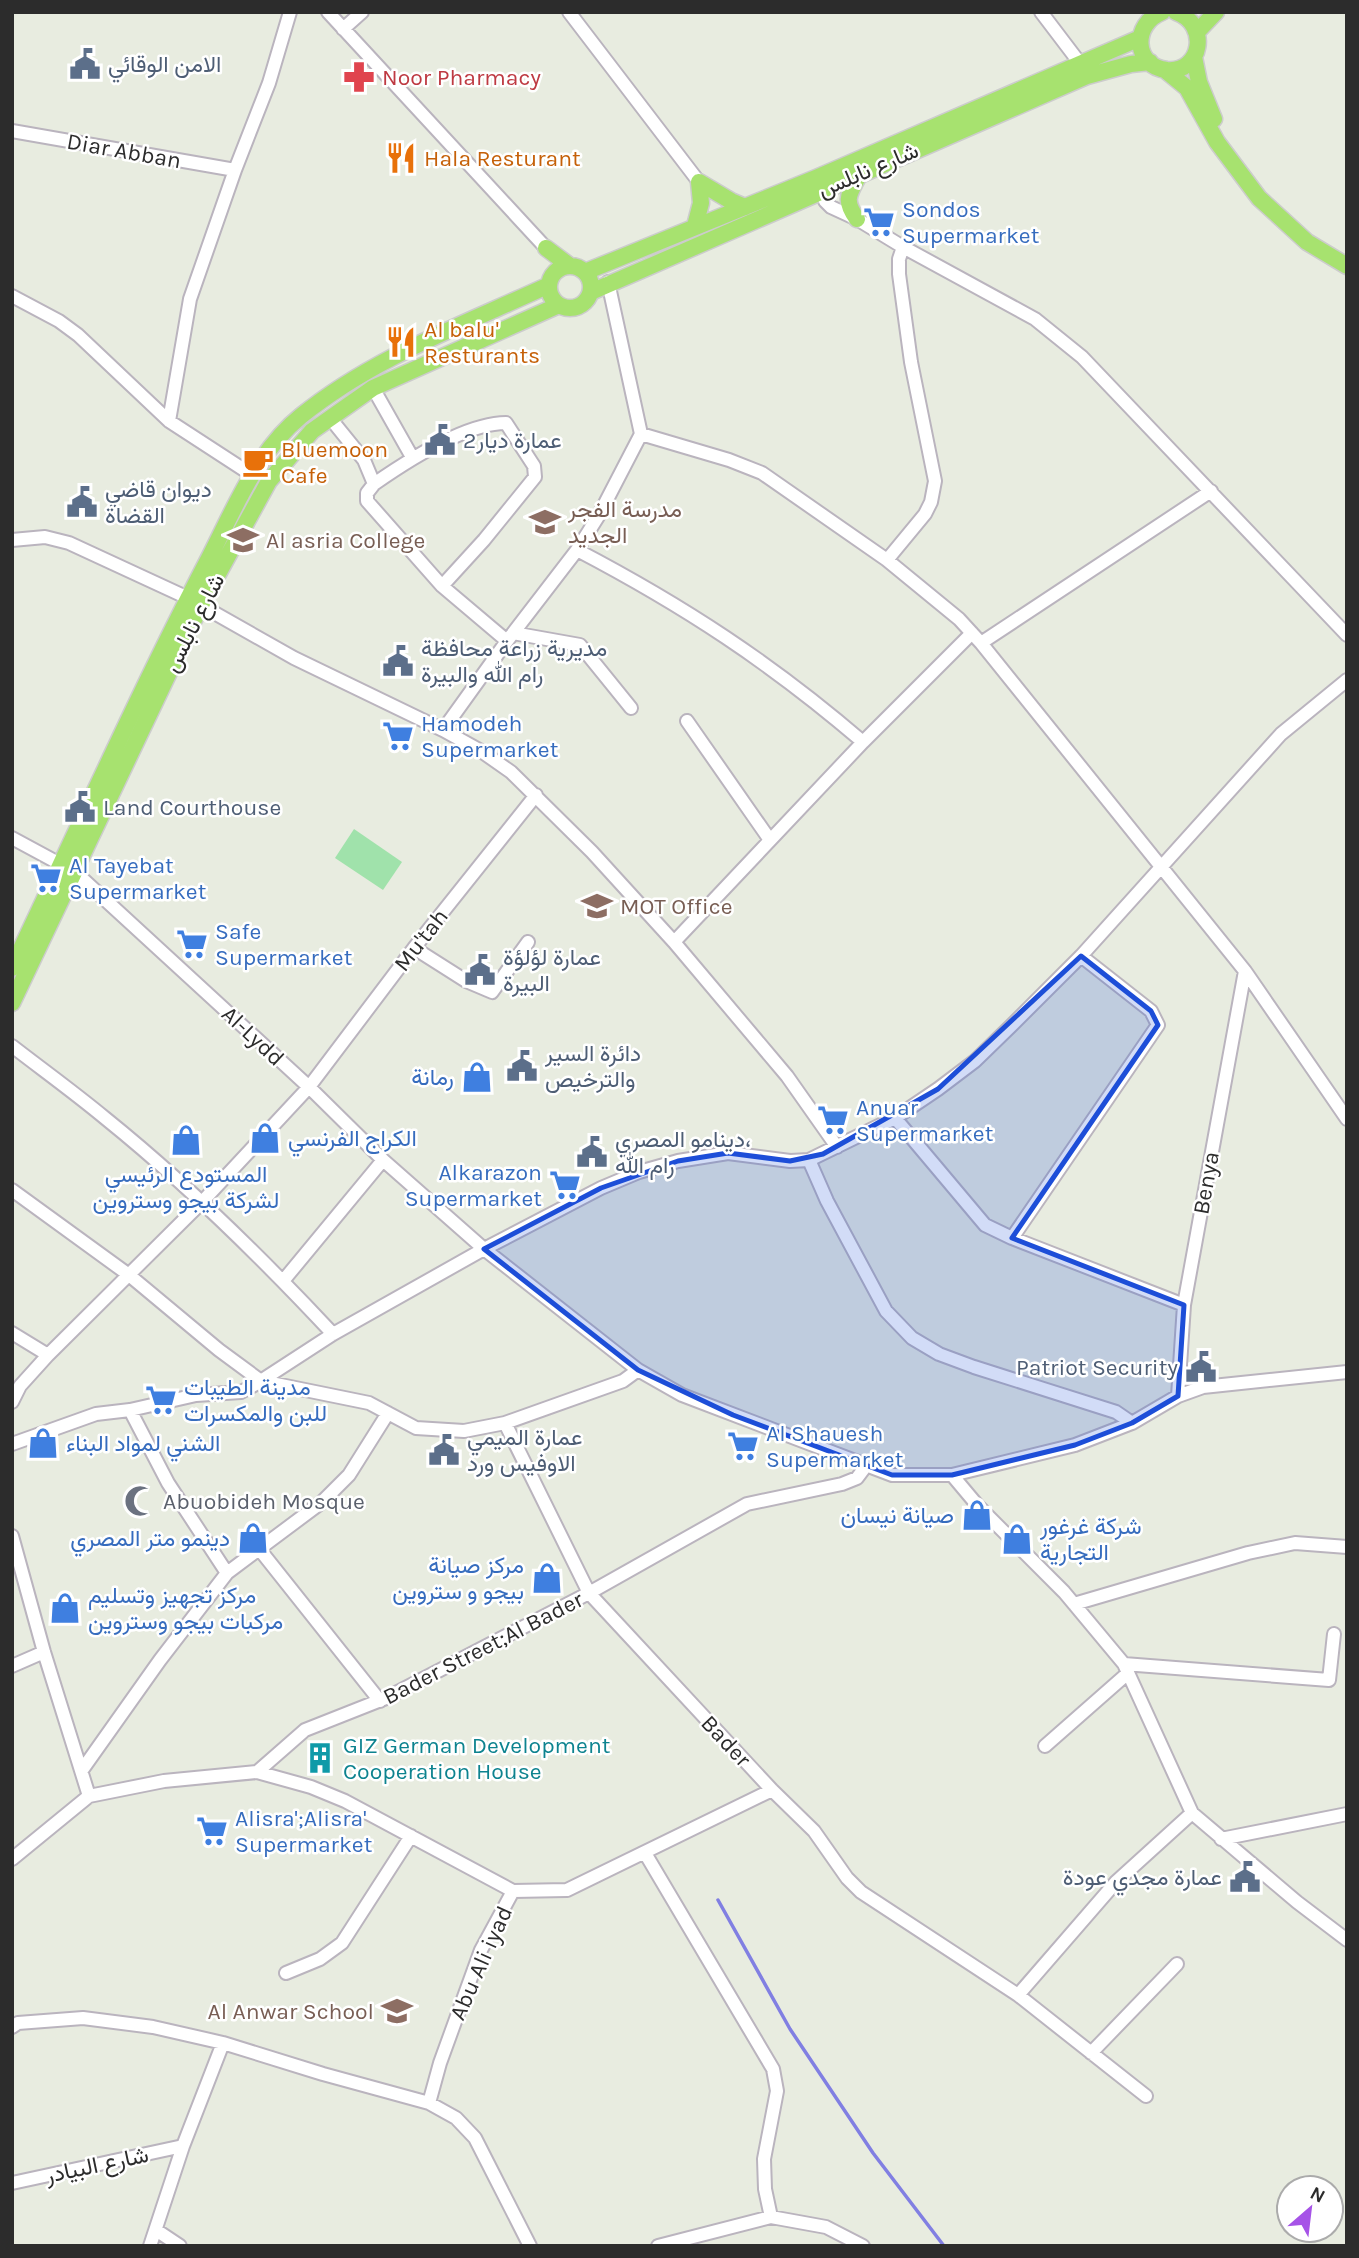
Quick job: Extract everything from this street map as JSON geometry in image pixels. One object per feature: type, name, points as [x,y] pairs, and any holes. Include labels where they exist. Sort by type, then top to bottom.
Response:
[{"type":"main road","points":[[1162,12],[1147,21],[1140,37],[1140,47],[1150,62],[1166,70],[1187,88],[1217,142],[1259,198],[1307,242],[1347,266]]},
{"type":"main road","points":[[1166,70],[1182,67],[1194,57],[1197,49],[1198,32],[1189,19],[1177,12]]},
{"type":"main road","points":[[1198,32],[1216,12]]},
{"type":"main road","name":"شارع نابلس","points":[[590,292],[1079,62],[1140,37]]},
{"type":"main road","points":[[1194,57],[1199,82],[1208,105],[1221,132],[1246,170],[1307,233],[1347,258]]},
{"type":"main road","name":"شارع نابلس","points":[[577,269],[745,207],[818,184],[859,175],[1087,76],[1131,64],[1150,62]]},
{"type":"main road","points":[[858,219],[848,203],[850,192],[859,175]]},
{"type":"main road","points":[[699,182],[745,207]]},
{"type":"main road","points":[[695,226],[701,203],[699,182]]},
{"type":"main road","points":[[546,248],[590,281],[588,298],[578,307],[565,308],[551,296],[546,248]]},
{"type":"main road","points":[[550,280],[560,269],[577,269]]},
{"type":"main road","name":"شارع نابلس","points":[[12,1003],[68,868],[253,474],[274,445],[299,417],[342,386],[374,367],[550,280]]},
{"type":"main road","name":"شارع نابلس","points":[[194,602],[269,481],[312,431],[373,388],[559,305]]},
{"type":"main road","name":"شارع نابلس","points":[[12,968],[68,868]]},
{"type":"street","points":[[169,421],[190,299],[269,83],[290,12]]},
{"type":"street","points":[[328,12],[546,248]]},
{"type":"street","points":[[343,29],[362,12]]},
{"type":"street","points":[[569,12],[699,182]]},
{"type":"street","points":[[1041,12],[1079,62]]},
{"type":"street","name":"Diar Abban","points":[[12,131],[235,170]]},
{"type":"street","points":[[818,184],[825,201],[831,207],[858,219],[902,247],[984,289],[1048,329],[1082,357],[1347,635]]},
{"type":"street","points":[[887,560],[925,514],[931,502],[935,481],[911,362],[899,274],[902,247]]},
{"type":"street","points":[[443,730],[577,550],[599,515],[641,434],[608,282]]},
{"type":"street","points":[[12,296],[59,321],[78,335],[169,421],[253,474]]},
{"type":"street","points":[[373,388],[412,457]]},
{"type":"street","points":[[330,418],[364,460],[374,484]]},
{"type":"street","points":[[442,586],[535,477],[534,467],[506,423],[492,423],[472,429],[412,457],[374,484],[367,493],[368,501],[442,586],[510,637],[580,645],[631,708]]},
{"type":"street","points":[[641,434],[729,460],[762,473],[887,560],[976,638],[1245,971],[1347,1119]]},
{"type":"street","points":[[674,942],[863,742],[976,638],[1211,491]]},
{"type":"street","points":[[12,540],[45,537],[69,543],[194,602],[305,663],[443,730],[481,751],[511,772],[536,795],[674,942],[788,1076],[837,1147]]},
{"type":"street","points":[[577,550],[713,627],[805,693],[863,742]]},
{"type":"street","points":[[12,1444],[96,1414],[130,1410],[195,1395],[241,1392],[333,1334],[484,1249],[601,1188],[639,1172],[678,1161],[727,1153],[790,1161],[809,1160],[895,1118],[975,1061],[1081,956],[1281,734],[1347,680]]},
{"type":"street","points":[[687,721],[770,839]]},
{"type":"street","name":"Mu'tah","points":[[12,1402],[20,1386],[48,1355],[201,1202],[309,1087],[414,947],[536,795]]},
{"type":"street","name":"Al-Lydd","points":[[12,838],[68,868],[309,1087],[383,1160],[484,1249],[638,1370],[682,1395],[892,1475],[952,1475],[1075,1445],[1132,1423],[1178,1396],[1203,1387],[1347,1372]]},
{"type":"street","points":[[414,947],[466,981],[492,992],[528,942]]},
{"type":"street","points":[[1012,1238],[1158,1025],[1151,1012],[1081,956]]},
{"type":"street","name":"Benya","points":[[1178,1396],[1184,1305],[1245,971]]},
{"type":"street","points":[[12,1046],[106,1118],[201,1202],[283,1281],[333,1334]]},
{"type":"street","points":[[895,1118],[985,1225],[1184,1305]]},
{"type":"street","points":[[283,1281],[383,1160]]},
{"type":"street","points":[[809,1160],[827,1201],[886,1311],[912,1338],[939,1354],[1115,1412],[1132,1423]]},
{"type":"street","points":[[12,1190],[129,1275],[219,1350],[261,1381],[369,1403],[416,1428],[464,1431],[505,1423],[623,1381],[638,1370]]},
{"type":"street","points":[[12,1333],[48,1355]]},
{"type":"street","points":[[130,1410],[168,1483],[227,1573]]},
{"type":"street","points":[[82,1770],[160,1660],[227,1573],[322,1502],[349,1475],[388,1413]]},
{"type":"street","name":"Bader","points":[[505,1423],[589,1593],[772,1790],[814,1831],[847,1878],[861,1892],[1018,1995],[1146,2096]]},
{"type":"street","name":"Bader Street;Al Bader","points":[[257,1772],[305,1730],[380,1701],[589,1593],[747,1504],[842,1484],[857,1478],[866,1466]]},
{"type":"street","points":[[952,1475],[978,1506],[1074,1604],[1126,1669],[1192,1813],[1297,1902],[1347,1940]]},
{"type":"street","points":[[12,1536],[44,1652],[89,1796]]},
{"type":"street","points":[[1074,1604],[1248,1553],[1295,1543],[1347,1547]]},
{"type":"street","points":[[260,1550],[380,1701]]},
{"type":"street","points":[[1045,1746],[1126,1669],[1329,1680],[1334,1634]]},
{"type":"street","points":[[12,1666],[44,1652]]},
{"type":"street","points":[[12,1859],[89,1796],[163,1781],[257,1772],[311,1787],[345,1801],[513,1891]]},
{"type":"street","name":"Abu Ali iyad","points":[[429,2103],[440,2063],[481,1950],[513,1891],[567,1890],[772,1790]]},
{"type":"street","points":[[1018,1995],[1116,1882],[1192,1813]]},
{"type":"street","points":[[1221,1839],[1347,1814]]},
{"type":"street","points":[[286,1973],[320,1959],[342,1943],[411,1836]]},
{"type":"street","points":[[645,1853],[773,2069],[777,2091],[764,2159],[765,2189],[771,2217]]},
{"type":"street","points":[[1091,2053],[1177,1964]]},
{"type":"street","points":[[14,2021],[83,2018],[153,2027],[223,2043],[429,2103],[456,2118],[475,2138],[530,2246]]},
{"type":"street","points":[[150,2246],[183,2146],[223,2043]]},
{"type":"street","name":"شارع البيادر","points":[[12,2183],[183,2146]]},
{"type":"street","points":[[663,2245],[771,2217],[826,2227],[863,2246]]},
{"type":"street","points":[[156,2230],[180,2246]]},
{"type":"highlighted area","points":[[1081,956],[1151,1011],[1158,1025],[1012,1238],[1184,1305],[1178,1396],[1132,1423],[1075,1445],[952,1475],[892,1475],[733,1415],[638,1370],[484,1249],[601,1188],[678,1161],[728,1153],[790,1161],[823,1154],[938,1089]]},
{"type":"green space","points":[[354,829],[402,862],[383,890],[335,858]]},
{"type":"waterway","points":[[718,1900],[790,2029],[873,2153],[944,2246]]},
{"type":"place","name":"الامن الوقائي","points":[[85,64]]},
{"type":"place","name":"Noor Pharmacy","points":[[359,77]]},
{"type":"place","name":"Hala Resturant","points":[[401,158]]},
{"type":"place","name":"Sondos Supermarket","points":[[879,222]]},
{"type":"place","name":"Al balu' Resturants","points":[[401,342]]},
{"type":"place","name":"عمارة ديار2","points":[[440,440]]},
{"type":"place","name":"Bluemoon Cafe","points":[[258,462]]},
{"type":"place","name":"ديوان قاضي القضاة","points":[[82,502]]},
{"type":"place","name":"مدرسة الفجر الجديد","points":[[545,522]]},
{"type":"place","name":"Al asria College","points":[[243,540]]},
{"type":"place","name":"مديرية زراعة محافظة رام الله والبيرة","points":[[398,661]]},
{"type":"place","name":"Hamodeh Supermarket","points":[[398,736]]},
{"type":"place","name":"Land Courthouse","points":[[80,807]]},
{"type":"place","name":"Al Tayebat Supermarket","points":[[46,878]]},
{"type":"place","name":"MOT Office","points":[[597,906]]},
{"type":"place","name":"Safe Supermarket","points":[[192,944]]},
{"type":"place","name":"عمارة لؤلؤة البيرة","points":[[480,970]]},
{"type":"place","name":"دائرة السير والترخيص","points":[[522,1066]]},
{"type":"place","name":"رمانة","points":[[477,1077]]},
{"type":"place","name":"Anuar Supermarket","points":[[833,1120]]},
{"type":"place","name":"الكراج الفرنسي","points":[[265,1138]]},
{"type":"place","name":"المستودع الرئيسي لشركة بيجو وستروين","points":[[186,1140]]},
{"type":"place","name":"دينامو المصري، رام الله","points":[[592,1152]]},
{"type":"place","name":"Alkarazon Supermarket","points":[[565,1185]]},
{"type":"place","name":"Patriot Security","points":[[1201,1367]]},
{"type":"place","name":"مدينة الطيبات للبن والمكسرات","points":[[161,1400]]},
{"type":"place","name":"الشني لمواد البناء","points":[[43,1443]]},
{"type":"place","name":"Al Shauesh Supermarket","points":[[743,1446]]},
{"type":"place","name":"عمارة الميمي الاوفيس ورد","points":[[444,1450]]},
{"type":"place","name":"Abuobideh Mosque","points":[[140,1501]]},
{"type":"place","name":"صيانة نيسان","points":[[977,1515]]},
{"type":"place","name":"دينمو متر المصري","points":[[253,1538]]},
{"type":"place","name":"شركة غرغور التجارية","points":[[1017,1539]]},
{"type":"place","name":"مركز صيانة بيجو و ستروين","points":[[547,1578]]},
{"type":"place","name":"مركز تجهيز وتسليم مركبات بيجو وستروين","points":[[65,1608]]},
{"type":"place","name":"GIZ German Development Cooperation House","points":[[320,1758]]},
{"type":"place","name":"Alisra';Alisra' Supermarket","points":[[212,1831]]},
{"type":"place","name":"عمارة مجدي عودة","points":[[1245,1877]]},
{"type":"place","name":"Al Anwar School","points":[[397,2011]]}]
